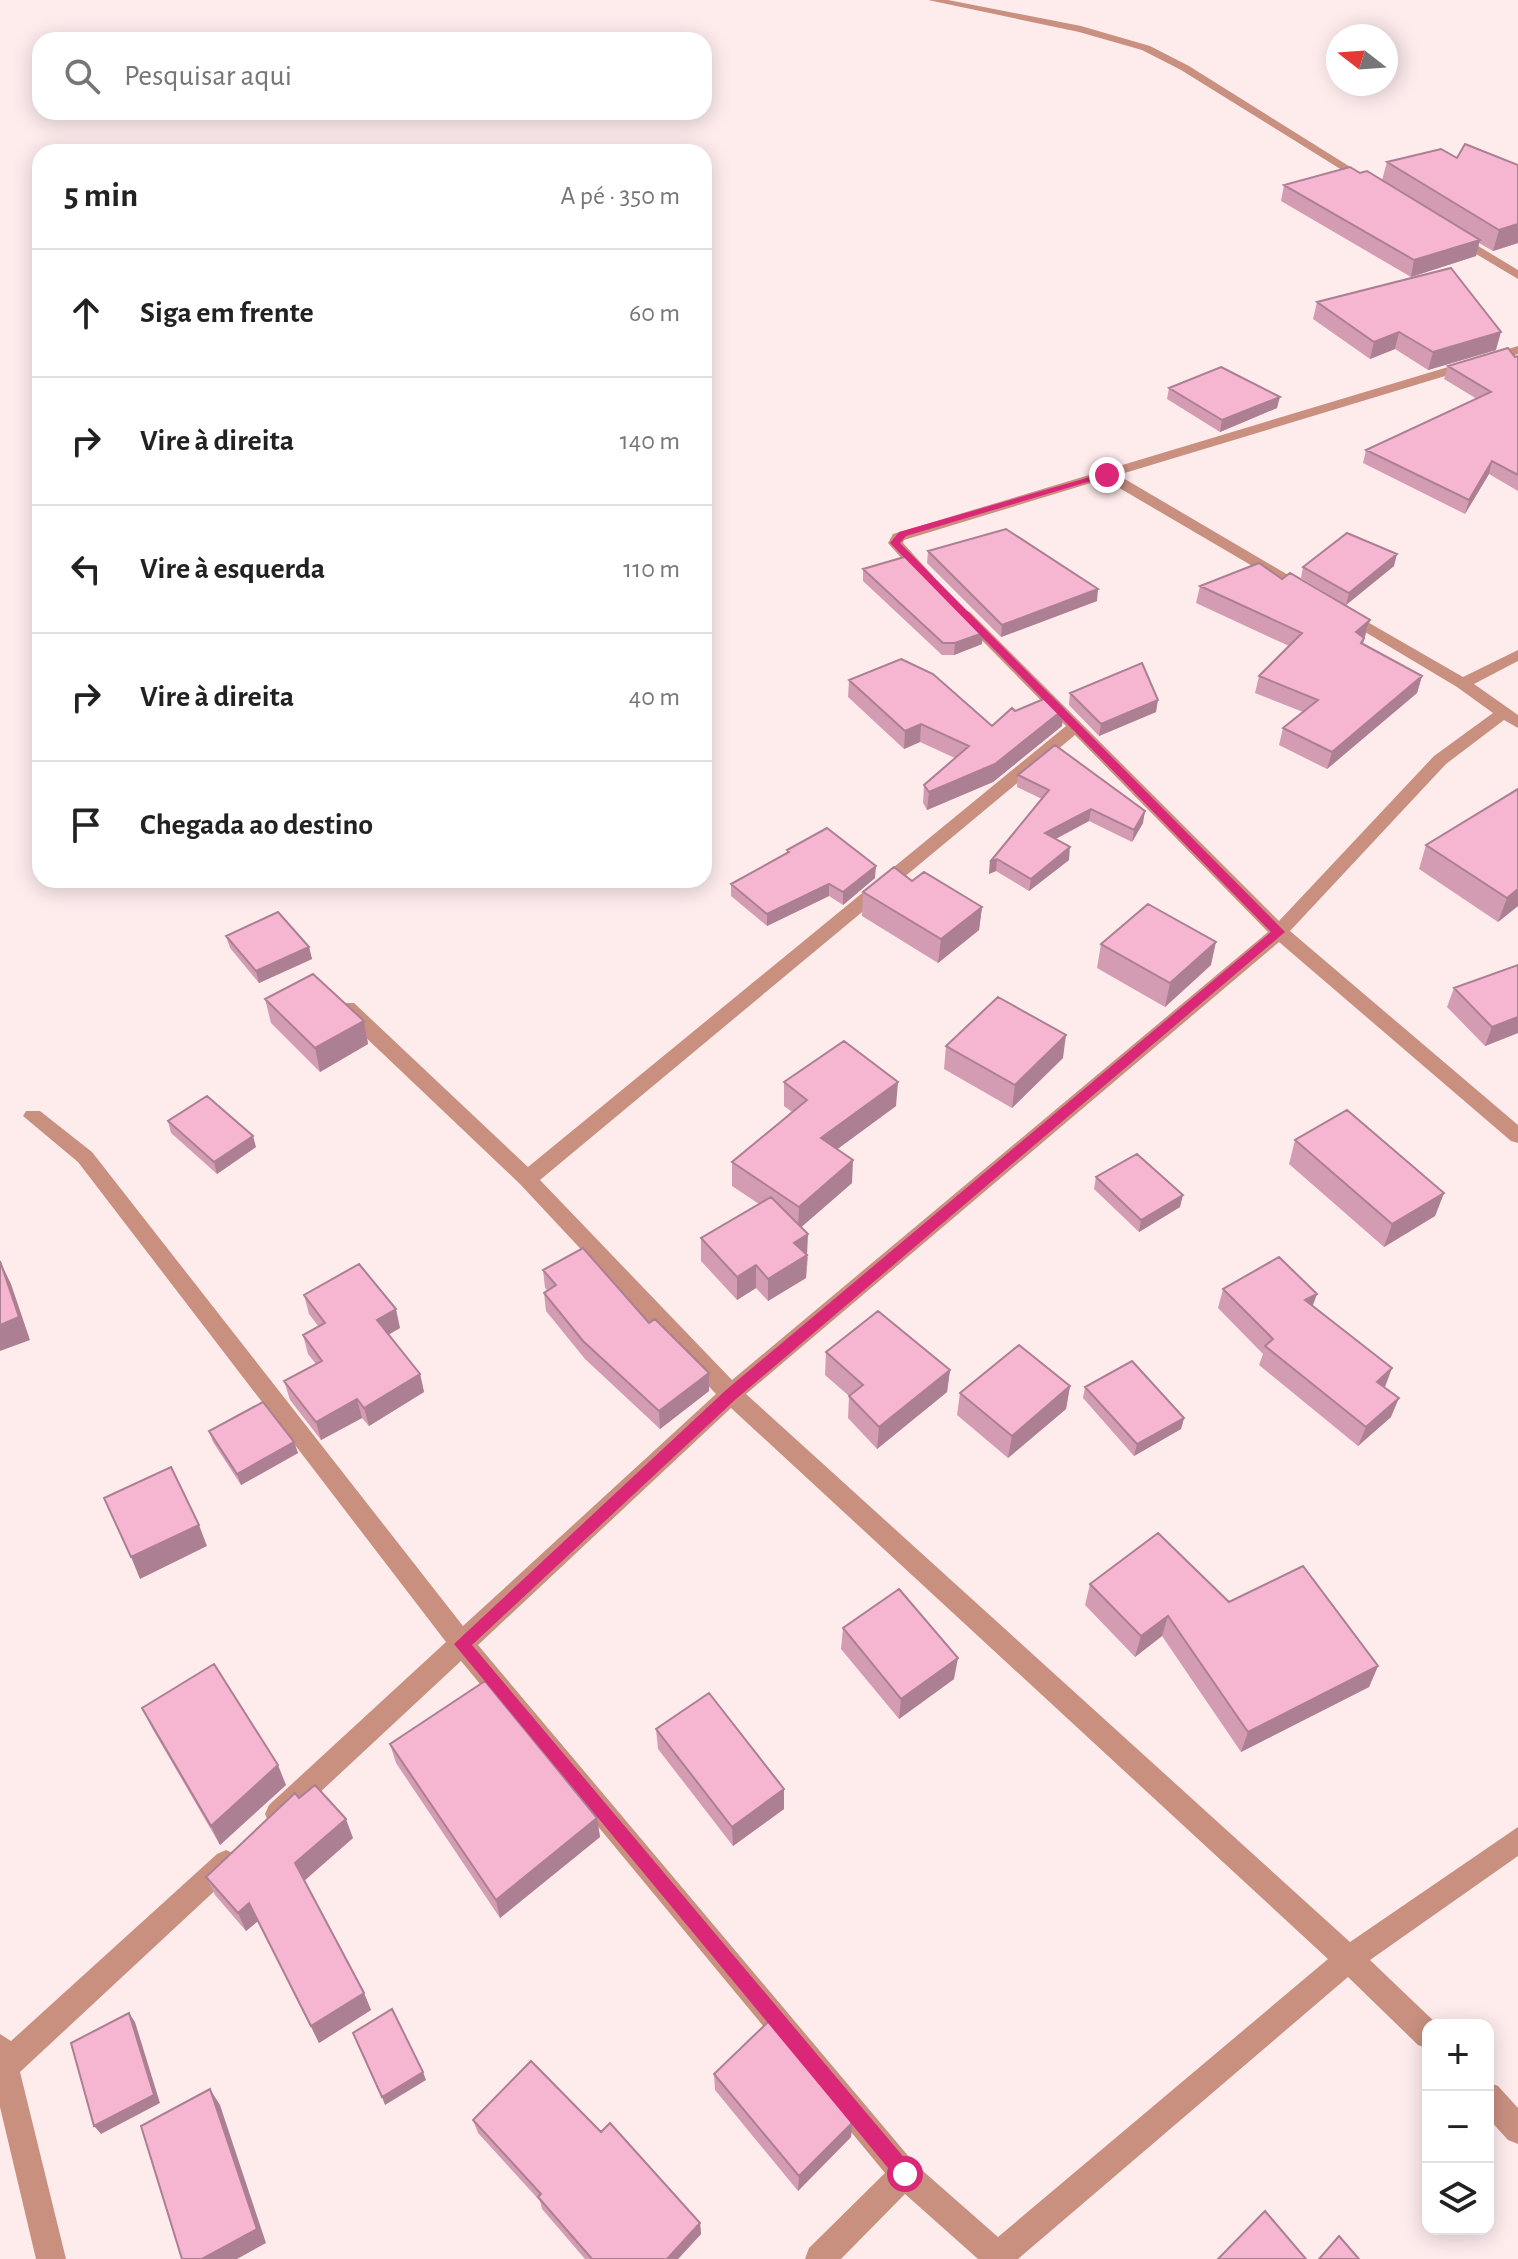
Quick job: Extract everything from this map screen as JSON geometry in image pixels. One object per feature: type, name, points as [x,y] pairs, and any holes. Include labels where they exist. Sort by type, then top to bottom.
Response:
[{"type":"street","points":[[933,0],[1081,29],[1146,48],[1185,68],[1385,192]]},
{"type":"street","points":[[1438,225],[1518,275]]},
{"type":"street","points":[[1518,350],[898,537],[895,543],[1279,932],[1518,1136]]},
{"type":"street","points":[[263,1828],[731,1394],[1279,932],[1440,760],[1510,718],[1463,684],[1107,475]]},
{"type":"street","points":[[1463,684],[1518,655]]},
{"type":"street","points":[[527,1179],[1077,725]]},
{"type":"street","points":[[331,993],[527,1179],[731,1394],[1422,2029]]},
{"type":"street","points":[[33,1116],[85,1157],[462,1644],[905,2174],[1000,2258],[1349,1959],[1518,1840]]},
{"type":"street","points":[[51,2259],[2,2062],[239,1850]]},
{"type":"street","points":[[1494,2103],[1518,2130]]},
{"type":"street","points":[[820,2259],[905,2174]]},
{"type":"building","points":[[1465,144],[1518,165],[1518,224],[1499,230],[1387,162],[1441,149],[1457,158]]},
{"type":"building","points":[[1350,167],[1360,173],[1367,171],[1480,240],[1414,260],[1284,185]]},
{"type":"building","points":[[1451,268],[1501,332],[1433,352],[1399,332],[1374,342],[1317,302]]},
{"type":"building","points":[[1508,348],[1515,357],[1518,356],[1518,475],[1492,461],[1469,500],[1366,450],[1491,392],[1448,366]]},
{"type":"building","points":[[1221,367],[1280,397],[1222,420],[1169,388]]},
{"type":"building","points":[[1006,529],[1098,589],[1002,625],[928,551]]},
{"type":"building","points":[[1347,533],[1397,554],[1349,593],[1303,567]]},
{"type":"building","points":[[908,556],[983,633],[955,643],[943,643],[863,569]]},
{"type":"building","points":[[1259,563],[1282,579],[1290,573],[1370,620],[1356,632],[1364,638],[1361,643],[1422,676],[1332,752],[1283,728],[1318,700],[1259,676],[1302,633],[1200,586]]},
{"type":"building","points":[[901,659],[933,674],[992,726],[1012,708],[1015,711],[1051,696],[1064,709],[995,764],[929,792],[924,785],[969,746],[921,724],[905,731],[849,680]]},
{"type":"building","points":[[1142,663],[1158,700],[1101,724],[1070,693]]},
{"type":"building","points":[[1055,745],[1145,811],[1134,830],[1091,809],[1045,833],[1070,847],[1031,879],[997,859],[990,862],[1049,790],[1018,775]]},
{"type":"building","points":[[1518,789],[1518,889],[1507,898],[1426,845]]},
{"type":"building","points":[[827,828],[876,866],[843,892],[829,884],[767,914],[731,884],[789,852],[787,850]]},
{"type":"building","points":[[894,867],[912,881],[924,872],[982,907],[941,939],[863,892]]},
{"type":"building","points":[[1148,904],[1216,942],[1170,983],[1101,944]]},
{"type":"building","points":[[278,912],[309,947],[256,971],[226,936]]},
{"type":"building","points":[[1518,965],[1518,1017],[1492,1027],[1454,988]]},
{"type":"building","points":[[313,974],[364,1021],[315,1048],[265,999]]},
{"type":"building","points":[[998,997],[1066,1035],[1015,1085],[946,1046]]},
{"type":"building","points":[[844,1041],[898,1082],[821,1138],[853,1160],[799,1207],[732,1162],[807,1100],[784,1082]]},
{"type":"building","points":[[207,1096],[253,1136],[214,1162],[168,1121]]},
{"type":"building","points":[[1347,1110],[1444,1193],[1392,1224],[1295,1140]]},
{"type":"building","points":[[1137,1154],[1183,1195],[1141,1220],[1096,1177]]},
{"type":"building","points":[[771,1197],[808,1234],[794,1243],[807,1255],[768,1279],[756,1265],[737,1277],[701,1238]]},
{"type":"building","points":[[583,1248],[649,1323],[655,1319],[709,1373],[659,1411],[583,1341],[544,1293],[556,1285],[543,1270]]},
{"type":"building","points":[[1279,1257],[1317,1294],[1305,1300],[1392,1368],[1377,1382],[1399,1398],[1366,1427],[1265,1346],[1273,1339],[1223,1289]]},
{"type":"building","points":[[0,1261],[19,1317],[0,1325]]},
{"type":"building","points":[[359,1264],[396,1309],[377,1320],[420,1374],[364,1408],[357,1399],[316,1422],[284,1381],[322,1361],[303,1335],[325,1323],[304,1295]]},
{"type":"building","points":[[878,1311],[950,1370],[879,1427],[849,1396],[863,1385],[826,1352]]},
{"type":"building","points":[[1019,1345],[1070,1386],[1012,1436],[960,1393]]},
{"type":"building","points":[[1132,1361],[1184,1418],[1137,1444],[1085,1387]]},
{"type":"building","points":[[263,1402],[294,1442],[237,1474],[209,1431]]},
{"type":"building","points":[[171,1467],[199,1525],[131,1557],[104,1498]]},
{"type":"building","points":[[1158,1533],[1229,1602],[1303,1566],[1378,1666],[1248,1732],[1168,1616],[1141,1636],[1090,1584]]},
{"type":"building","points":[[899,1589],[958,1658],[901,1699],[843,1628]]},
{"type":"building","points":[[214,1664],[278,1765],[211,1826],[142,1708]]},
{"type":"building","points":[[485,1681],[597,1818],[496,1900],[390,1744]]},
{"type":"building","points":[[709,1693],[784,1789],[732,1827],[656,1729]]},
{"type":"building","points":[[315,1785],[346,1819],[295,1863],[364,1993],[311,2026],[249,1903],[238,1913],[206,1877],[295,1793],[299,1798]]},
{"type":"building","points":[[392,2009],[423,2072],[382,2097],[353,2033]]},
{"type":"building","points":[[129,2013],[154,2095],[94,2126],[71,2043]]},
{"type":"building","points":[[769,2021],[853,2122],[799,2176],[714,2074]]},
{"type":"building","points":[[531,2061],[601,2132],[610,2123],[700,2223],[667,2259],[592,2259],[538,2197],[541,2194],[473,2120]]},
{"type":"building","points":[[210,2089],[257,2229],[202,2259],[182,2259],[141,2126]]},
{"type":"building","points":[[1265,2211],[1306,2259],[1218,2259]]},
{"type":"building","points":[[1339,2236],[1359,2259],[1319,2259]]},
{"type":"route","points":[[905,2174],[462,1644],[731,1394],[1279,932],[895,543],[902,534],[1107,475]]}]
